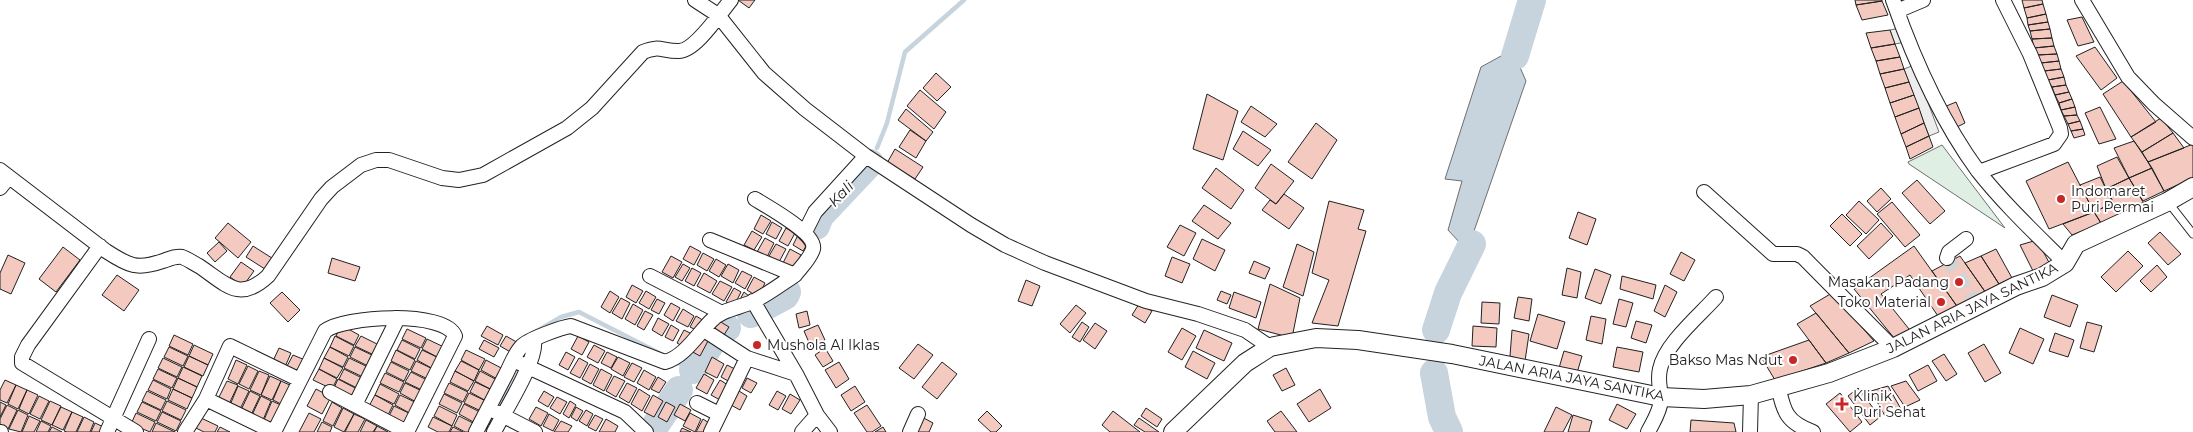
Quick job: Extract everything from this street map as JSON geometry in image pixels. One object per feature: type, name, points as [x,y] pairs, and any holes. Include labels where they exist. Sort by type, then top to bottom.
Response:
[{"type":"street","points":[[695,0],[718,15],[764,73],[805,109],[866,156],[971,225],[1005,245],[1045,264],[1146,300],[1198,314],[1245,330],[1270,347]]},
{"type":"street","points":[[0,188],[5,173],[125,263],[139,267],[175,257],[186,258],[234,288],[245,291],[257,286],[268,276],[332,186],[361,165],[376,160],[389,160],[442,178],[459,180],[483,175],[567,128],[592,108],[643,52],[654,47],[678,51],[688,49],[731,0]]},
{"type":"street","points":[[1923,0],[1895,6],[1927,86],[1953,133],[1979,172],[2032,232],[2065,263]]},
{"type":"street","points":[[1979,172],[2054,144],[2061,134],[2030,54],[2003,0]]},
{"type":"street","points":[[2082,0],[2128,77],[2154,104],[2193,138]]},
{"type":"street","points":[[805,232],[815,212],[866,156]]},
{"type":"street","name":"JALAN ARIA JAYA SANTIKA","points":[[1172,432],[1245,363],[1270,347],[1316,338],[1358,340],[1452,354],[1661,397],[1704,399],[1751,395],[1829,373],[1894,348],[1976,304],[2016,286],[2042,277],[2065,263],[2076,244],[2168,202],[2193,187]]},
{"type":"street","points":[[1704,192],[1773,254],[1797,254],[1804,257],[1894,348]]},
{"type":"street","points":[[476,432],[513,360],[522,346],[528,341],[558,328],[572,326],[665,362],[671,360],[685,349],[711,321],[722,313],[753,301],[795,275],[808,259],[814,243],[805,232],[755,199]]},
{"type":"street","points":[[1947,258],[1949,252],[1966,239]]},
{"type":"street","points":[[710,240],[795,275]]},
{"type":"street","points":[[100,246],[28,346],[22,357],[22,363],[110,426],[136,432]]},
{"type":"street","points":[[650,276],[722,313]]},
{"type":"street","points":[[1648,432],[1660,409],[1661,397],[1657,382],[1660,367],[1665,357],[1677,340],[1716,296]]},
{"type":"street","points":[[753,301],[796,374],[817,415],[830,432]]},
{"type":"street","points":[[355,405],[398,318]]},
{"type":"street","points":[[206,399],[258,428],[274,432],[319,340],[330,327],[337,324],[398,318],[422,320],[451,330],[455,336],[407,432],[330,392]]},
{"type":"street","points":[[704,330],[747,358],[796,374]]},
{"type":"street","points":[[110,426],[149,339]]},
{"type":"street","points":[[494,432],[535,352],[534,340]]},
{"type":"street","points":[[185,432],[206,399],[230,346],[300,380]]},
{"type":"street","points":[[711,432],[747,358]]},
{"type":"street","points":[[513,360],[625,412],[646,432]]},
{"type":"street","points":[[1778,386],[1786,415],[1793,422],[1813,432]]},
{"type":"street","points":[[1750,432],[1751,395]]},
{"type":"street","points":[[697,403],[719,414]]},
{"type":"street","points":[[488,409],[535,432]]},
{"type":"street","points":[[910,432],[918,414]]},
{"type":"street","points":[[802,432],[817,415]]},
{"type":"lane","points":[[2168,202],[2193,234]]},
{"type":"green space","points":[[1942,145],[2005,228],[1909,164],[1908,162]]},
{"type":"shaded area","points":[[1900,28],[1905,42],[1895,44],[1890,30]]},
{"type":"shaded area","points":[[1501,56],[1515,56],[1526,81],[1473,234],[1472,244],[1461,244],[1448,230],[1462,181],[1445,179],[1481,67]]},
{"type":"shaded area","points":[[1914,65],[1939,132],[1929,136],[1904,69]]},
{"type":"building","points":[[738,0],[755,0],[749,8]]},
{"type":"building","points":[[1855,0],[1882,0],[1882,1],[1856,5]]},
{"type":"building","points":[[2022,0],[2042,0],[2043,4],[2024,8]]},
{"type":"building","points":[[1882,1],[1888,15],[1862,20],[1856,5]]},
{"type":"building","points":[[2043,4],[2046,14],[2027,18],[2024,8]]},
{"type":"building","points":[[2046,14],[2048,22],[2028,25],[2027,18]]},
{"type":"building","points":[[2082,17],[2094,42],[2078,46],[2067,20]]},
{"type":"building","points":[[2048,22],[2050,29],[2030,31],[2028,25]]},
{"type":"building","points":[[2050,29],[2052,38],[2032,39],[2030,31]]},
{"type":"building","points":[[1890,30],[1895,44],[1871,48],[1866,33]]},
{"type":"building","points":[[2052,38],[2054,46],[2034,48],[2032,39]]},
{"type":"building","points":[[1895,44],[1900,57],[1876,61],[1871,48]]},
{"type":"building","points":[[2054,46],[2057,54],[2037,55],[2034,48]]},
{"type":"building","points":[[2095,47],[2117,78],[2101,90],[2076,56]]},
{"type":"building","points":[[2057,54],[2059,61],[2041,63],[2037,55]]},
{"type":"building","points":[[1900,57],[1904,69],[1880,74],[1876,61]]},
{"type":"building","points":[[2059,61],[2061,69],[2044,71],[2041,63]]},
{"type":"building","points":[[1904,69],[1909,82],[1885,88],[1880,74]]},
{"type":"building","points":[[2061,69],[2064,77],[2048,80],[2044,71]]},
{"type":"building","points":[[936,73],[951,87],[937,101],[923,88]]},
{"type":"building","points":[[2064,77],[2066,85],[2052,87],[2048,80]]},
{"type":"building","points":[[2123,81],[2156,122],[2131,137],[2103,94]]},
{"type":"building","points":[[1909,82],[1914,95],[1890,103],[1885,88]]},
{"type":"building","points":[[2066,85],[2069,92],[2055,95],[2052,87]]},
{"type":"building","points":[[920,90],[946,112],[934,129],[907,106]]},
{"type":"building","points":[[2069,92],[2072,99],[2059,103],[2055,95]]},
{"type":"building","points":[[1207,94],[1238,111],[1223,160],[1193,149]]},
{"type":"building","points":[[1914,95],[1919,108],[1895,117],[1890,103]]},
{"type":"building","points":[[2072,99],[2075,107],[2061,110],[2059,103]]},
{"type":"building","points":[[1956,102],[1965,123],[1955,128],[1944,107]]},
{"type":"building","points":[[1251,106],[1277,124],[1265,137],[1241,122]]},
{"type":"building","points":[[2075,107],[2077,115],[2064,116],[2061,110]]},
{"type":"building","points":[[2100,107],[2116,139],[2099,144],[2085,113]]},
{"type":"building","points":[[1919,108],[1924,123],[1901,134],[1895,117]]},
{"type":"building","points":[[906,109],[933,132],[926,141],[898,120]]},
{"type":"building","points":[[2077,115],[2080,121],[2068,124],[2064,116]]},
{"type":"building","points":[[2161,118],[2173,133],[2142,152],[2131,137]]},
{"type":"building","points":[[2080,121],[2083,129],[2071,131],[2068,124]]},
{"type":"building","points":[[1316,123],[1337,140],[1312,179],[1288,162]]},
{"type":"building","points":[[1924,123],[1929,136],[1906,147],[1901,134]]},
{"type":"building","points":[[2083,129],[2085,135],[2074,138],[2071,131]]},
{"type":"building","points":[[910,130],[926,141],[916,158],[899,147]]},
{"type":"building","points":[[1243,131],[1271,150],[1258,166],[1233,149]]},
{"type":"building","points":[[2173,133],[2184,148],[2148,162],[2142,152]]},
{"type":"building","points":[[1929,136],[1933,147],[1910,159],[1906,147]]},
{"type":"building","points":[[2134,141],[2152,168],[2129,178],[2114,148]]},
{"type":"building","points":[[2193,144],[2193,178],[2164,191],[2148,162]]},
{"type":"building","points":[[895,149],[923,167],[915,179],[887,163]]},
{"type":"building","points":[[2117,157],[2129,178],[2106,189],[2097,166]]},
{"type":"building","name":"Indomaret Puri Permai","points":[[2068,162],[2094,212],[2049,229],[2026,181]]},
{"type":"building","points":[[1271,164],[1294,181],[1276,204],[1255,188]]},
{"type":"building","points":[[1216,168],[1244,190],[1231,209],[1202,188]]},
{"type":"building","points":[[2152,168],[2164,191],[2143,201],[2129,178]]},
{"type":"building","points":[[2100,177],[2113,203],[2094,212],[2080,185]]},
{"type":"building","points":[[2129,178],[2146,207],[2123,219],[2106,189]]},
{"type":"building","points":[[1917,180],[1945,211],[1930,224],[1902,193]]},
{"type":"building","points":[[1881,188],[1891,199],[1877,212],[1867,201]]},
{"type":"building","points":[[1284,194],[1304,208],[1289,229],[1262,210],[1270,200],[1276,204]]},
{"type":"building","points":[[1329,201],[1364,210],[1358,229],[1366,231],[1338,326],[1312,323],[1329,280],[1312,273]]},
{"type":"building","points":[[1859,201],[1879,220],[1866,234],[1846,215]]},
{"type":"building","points":[[1892,202],[1920,235],[1905,247],[1877,214]]},
{"type":"building","points":[[2113,203],[2123,219],[2103,226],[2094,212]]},
{"type":"building","points":[[1204,205],[1231,223],[1218,239],[1192,221]]},
{"type":"building","points":[[1578,212],[1596,219],[1587,245],[1569,238]]},
{"type":"building","points":[[2094,212],[2104,228],[2092,227],[2072,235],[2063,224]]},
{"type":"building","points":[[1842,214],[1862,234],[1850,246],[1830,226]]},
{"type":"building","points":[[761,215],[771,221],[763,234],[754,229]]},
{"type":"building","points":[[772,222],[782,228],[776,239],[766,234]]},
{"type":"building","points":[[228,223],[251,242],[238,258],[215,238]]},
{"type":"building","points":[[1881,223],[1893,236],[1869,259],[1857,246]]},
{"type":"building","points":[[1180,225],[1196,233],[1184,256],[1167,247]]},
{"type":"building","points":[[786,228],[795,233],[788,246],[779,241]]},
{"type":"building","points":[[752,231],[762,237],[754,250],[744,245]]},
{"type":"building","points":[[2160,232],[2181,254],[2168,265],[2148,243]]},
{"type":"building","points":[[798,235],[809,241],[803,251],[793,245]]},
{"type":"building","points":[[765,238],[774,243],[767,257],[757,252]]},
{"type":"building","points":[[1202,239],[1225,250],[1215,271],[1193,259]]},
{"type":"building","points":[[2037,240],[2052,268],[2035,275],[2020,245]]},
{"type":"building","points":[[219,242],[227,251],[215,262],[207,253]]},
{"type":"building","points":[[776,244],[786,249],[779,262],[769,256]]},
{"type":"building","points":[[1297,244],[1314,252],[1303,296],[1283,287]]},
{"type":"building","points":[[253,246],[275,260],[268,271],[246,257]]},
{"type":"building","points":[[690,246],[701,252],[694,265],[683,259]]},
{"type":"building","name":"Toko Material","points":[[1914,246],[1959,309],[1940,319],[1910,275],[1881,294],[1913,334],[1899,344],[1854,289]]},
{"type":"building","points":[[63,247],[80,260],[56,292],[39,279]]},
{"type":"building","points":[[790,249],[801,255],[794,269],[783,263]]},
{"type":"building","points":[[1996,249],[2012,278],[1999,284],[1981,256]]},
{"type":"building","points":[[2128,251],[2143,266],[2116,292],[2101,277]]},
{"type":"building","points":[[1681,252],[1695,260],[1684,281],[1670,274]]},
{"type":"building","points":[[703,253],[714,259],[707,271],[697,265]]},
{"type":"building","points":[[8,255],[25,263],[11,294],[0,289],[0,273]]},
{"type":"building","points":[[671,256],[682,262],[673,278],[662,272]]},
{"type":"building","name":"Masakan Padang","points":[[1960,256],[1986,293],[1959,309],[1932,271]]},
{"type":"building","points":[[1981,256],[1999,284],[1986,293],[1965,263]]},
{"type":"building","points":[[1172,257],[1190,264],[1182,283],[1165,276]]},
{"type":"building","points":[[332,258],[360,267],[355,281],[328,273]]},
{"type":"building","points":[[716,259],[726,265],[719,277],[709,271]]},
{"type":"building","points":[[1254,261],[1270,268],[1265,279],[1249,273]]},
{"type":"building","points":[[241,262],[254,271],[243,286],[230,277]]},
{"type":"building","points":[[683,264],[690,268],[682,281],[675,277]]},
{"type":"building","points":[[728,264],[739,270],[733,283],[721,276]]},
{"type":"building","points":[[2157,265],[2167,277],[2151,292],[2140,281]]},
{"type":"building","points":[[692,268],[701,273],[694,286],[685,281]]},
{"type":"building","points":[[1567,268],[1581,272],[1577,298],[1562,295]]},
{"type":"building","points":[[1595,269],[1611,275],[1601,304],[1585,298]]},
{"type":"building","points":[[742,271],[752,276],[745,289],[735,283]]},
{"type":"building","points":[[704,273],[717,281],[710,293],[697,286]]},
{"type":"building","points":[[117,275],[139,290],[124,311],[102,295]]},
{"type":"building","points":[[1622,276],[1656,285],[1653,299],[1620,289]]},
{"type":"building","points":[[754,277],[765,283],[758,297],[747,290]]},
{"type":"building","points":[[1026,280],[1040,286],[1032,306],[1018,301]]},
{"type":"building","points":[[720,281],[732,287],[724,301],[712,294]]},
{"type":"building","points":[[1270,284],[1300,298],[1292,338],[1258,329]]},
{"type":"building","points":[[632,285],[643,291],[636,303],[626,297]]},
{"type":"building","points":[[1665,285],[1677,292],[1665,317],[1654,311]]},
{"type":"building","points":[[734,288],[741,292],[734,306],[726,302]]},
{"type":"building","points":[[610,291],[619,297],[610,313],[601,307]]},
{"type":"building","points":[[646,291],[656,297],[649,309],[639,303]]},
{"type":"building","points":[[1221,291],[1231,295],[1227,304],[1217,300]]},
{"type":"building","points":[[282,292],[300,310],[288,322],[270,303]]},
{"type":"building","points":[[744,292],[749,296],[744,303],[737,305]]},
{"type":"building","points":[[1234,292],[1261,302],[1256,318],[1229,308]]},
{"type":"building","points":[[1832,293],[1874,341],[1849,353],[1810,306]]},
{"type":"building","points":[[2052,295],[2078,305],[2070,327],[2044,317]]},
{"type":"building","points":[[1518,297],[1532,299],[1529,321],[1514,318]]},
{"type":"building","points":[[621,298],[630,303],[622,319],[612,313]]},
{"type":"building","points":[[657,299],[665,303],[659,314],[651,310]]},
{"type":"building","points":[[1619,299],[1633,303],[1626,327],[1613,324]]},
{"type":"building","points":[[1482,302],[1500,303],[1499,324],[1481,323]]},
{"type":"building","points":[[671,303],[680,308],[673,321],[664,315]]},
{"type":"building","points":[[633,304],[643,310],[635,325],[625,319]]},
{"type":"building","points":[[1139,304],[1152,311],[1145,323],[1132,315]]},
{"type":"building","points":[[1076,305],[1086,313],[1070,333],[1060,324]]},
{"type":"building","points":[[683,309],[694,316],[688,327],[676,321]]},
{"type":"building","points":[[645,311],[653,315],[644,330],[637,326]]},
{"type":"building","points":[[807,311],[810,325],[799,328],[796,314]]},
{"type":"building","points":[[1816,313],[1849,353],[1826,363],[1797,324]]},
{"type":"building","points":[[1538,314],[1565,322],[1557,349],[1530,341]]},
{"type":"building","points":[[696,316],[706,322],[700,332],[690,327]]},
{"type":"building","points":[[1591,316],[1606,319],[1602,344],[1586,340]]},
{"type":"building","points":[[658,318],[669,324],[662,336],[652,330]]},
{"type":"building","points":[[719,321],[729,327],[722,338],[712,332]]},
{"type":"building","points":[[1636,321],[1652,325],[1646,343],[1631,338]]},
{"type":"building","points":[[1082,322],[1089,327],[1080,342],[1072,337]]},
{"type":"building","points":[[2087,322],[2102,326],[2094,352],[2080,348]]},
{"type":"building","points":[[1095,323],[1107,331],[1095,349],[1083,340]]},
{"type":"building","points":[[341,325],[359,335],[354,345],[336,336]]},
{"type":"building","points":[[671,325],[679,330],[673,341],[665,337]]},
{"type":"building","points":[[818,325],[825,340],[811,347],[804,331]]},
{"type":"building","points":[[487,326],[503,335],[498,345],[481,336]]},
{"type":"building","points":[[1473,326],[1497,328],[1496,347],[1472,346]]},
{"type":"building","points":[[1182,328],[1196,336],[1182,360],[1168,352]]},
{"type":"building","points":[[2020,328],[2044,339],[2033,364],[2009,353]]},
{"type":"building","points":[[407,329],[426,338],[421,348],[402,339]]},
{"type":"building","points":[[684,330],[692,334],[684,347],[677,343]]},
{"type":"building","points":[[1204,330],[1232,343],[1224,361],[1196,348]]},
{"type":"building","points":[[1512,330],[1529,334],[1525,361],[1510,356]]},
{"type":"building","points":[[2055,333],[2074,340],[2068,357],[2049,351]]},
{"type":"building","points":[[174,335],[193,344],[188,355],[169,346]]},
{"type":"building","points":[[335,336],[354,346],[349,356],[330,347]]},
{"type":"building","points":[[361,336],[379,345],[374,355],[355,346]]},
{"type":"building","points":[[506,336],[520,344],[514,354],[500,346]]},
{"type":"building","points":[[578,336],[589,342],[582,355],[571,349]]},
{"type":"building","points":[[699,336],[708,341],[700,356],[691,351]]},
{"type":"building","points":[[427,339],[446,348],[441,359],[422,349]]},
{"type":"building","points":[[402,340],[420,349],[415,359],[397,350]]},
{"type":"building","points":[[484,340],[499,348],[494,357],[479,349]]},
{"type":"building","name":"Bakso Mas Ndut","points":[[1809,340],[1826,363],[1775,380],[1761,357]]},
{"type":"building","points":[[918,344],[933,355],[914,379],[899,368]]},
{"type":"building","points":[[1984,344],[2001,373],[1985,382],[1968,353]]},
{"type":"building","points":[[194,345],[213,354],[208,365],[189,356]]},
{"type":"building","points":[[594,345],[605,351],[598,363],[587,357]]},
{"type":"building","points":[[169,347],[188,356],[183,366],[164,357]]},
{"type":"building","points":[[330,347],[348,357],[343,367],[324,358]]},
{"type":"building","points":[[355,347],[374,356],[368,366],[350,357]]},
{"type":"building","points":[[1617,347],[1643,352],[1639,372],[1613,367]]},
{"type":"building","points":[[279,348],[291,353],[285,367],[273,361]]},
{"type":"building","points":[[825,348],[833,361],[823,367],[815,355]]},
{"type":"building","points":[[396,350],[415,360],[410,370],[391,361]]},
{"type":"building","points":[[422,350],[441,359],[435,370],[417,360]]},
{"type":"building","points":[[466,350],[485,359],[479,370],[461,360]]},
{"type":"building","points":[[1193,351],[1215,363],[1207,379],[1185,367]]},
{"type":"building","points":[[1564,351],[1582,356],[1577,373],[1559,368]]},
{"type":"building","points":[[566,352],[575,357],[568,370],[559,365]]},
{"type":"building","points":[[607,352],[617,357],[611,368],[601,363]]},
{"type":"building","points":[[1944,354],[1957,374],[1946,381],[1932,361]]},
{"type":"building","points":[[293,355],[305,360],[299,374],[286,368]]},
{"type":"building","points":[[189,356],[208,365],[203,376],[184,367]]},
{"type":"building","points":[[618,357],[630,363],[623,376],[611,369]]},
{"type":"building","points":[[712,357],[724,364],[717,378],[705,372]]},
{"type":"building","points":[[163,358],[182,367],[177,377],[158,368]]},
{"type":"building","points":[[324,358],[343,368],[337,378],[319,369]]},
{"type":"building","points":[[349,358],[368,367],[363,377],[344,368]]},
{"type":"building","points":[[579,358],[588,363],[580,378],[570,373]]},
{"type":"building","points":[[236,360],[247,365],[238,384],[228,379]]},
{"type":"building","points":[[486,360],[505,370],[499,380],[481,370]]},
{"type":"building","points":[[416,361],[435,370],[430,380],[411,371]]},
{"type":"building","points":[[461,361],[479,370],[474,381],[455,371]]},
{"type":"building","points":[[391,362],[409,371],[404,381],[386,372]]},
{"type":"building","points":[[839,362],[849,379],[836,388],[825,370]]},
{"type":"building","points":[[942,362],[957,374],[937,399],[922,387]]},
{"type":"building","points":[[632,363],[642,368],[634,382],[624,377]]},
{"type":"building","points":[[590,364],[599,369],[591,384],[582,379]]},
{"type":"building","points":[[727,365],[737,370],[730,382],[721,377]]},
{"type":"building","points":[[1928,365],[1937,381],[1918,391],[1909,375]]},
{"type":"building","points":[[248,366],[258,371],[249,389],[239,384]]},
{"type":"building","points":[[183,367],[202,376],[197,387],[178,378]]},
{"type":"building","points":[[1286,368],[1295,385],[1282,391],[1273,375]]},
{"type":"building","points":[[158,369],[177,378],[172,388],[153,379]]},
{"type":"building","points":[[319,369],[337,379],[332,389],[313,380]]},
{"type":"building","points":[[344,369],[362,378],[357,388],[339,379]]},
{"type":"building","points":[[601,369],[612,375],[604,391],[593,385]]},
{"type":"building","points":[[644,370],[656,377],[649,390],[637,383]]},
{"type":"building","points":[[259,371],[269,375],[261,395],[250,390]]},
{"type":"building","points":[[455,371],[474,381],[468,391],[450,382]]},
{"type":"building","points":[[480,371],[499,381],[494,391],[475,381]]},
{"type":"building","points":[[411,372],[429,381],[424,391],[405,382]]},
{"type":"building","points":[[385,373],[404,382],[399,392],[380,383]]},
{"type":"building","points":[[704,374],[714,380],[707,394],[696,388]]},
{"type":"building","points":[[270,376],[281,381],[272,400],[261,395]]},
{"type":"building","points":[[614,376],[625,381],[616,397],[606,391]]},
{"type":"building","points":[[658,377],[666,382],[659,393],[651,389]]},
{"type":"building","points":[[178,378],[197,387],[192,398],[173,389]]},
{"type":"building","points":[[747,378],[757,383],[751,393],[742,388]]},
{"type":"building","points":[[338,379],[357,389],[352,399],[333,390]]},
{"type":"building","points":[[5,380],[16,385],[7,403],[0,400],[0,390]]},
{"type":"building","points":[[153,380],[171,389],[167,399],[148,390]]},
{"type":"building","points":[[720,380],[728,385],[720,400],[711,395]]},
{"type":"building","points":[[227,381],[238,385],[229,404],[218,399]]},
{"type":"building","points":[[281,381],[292,386],[283,405],[273,400]]},
{"type":"building","points":[[1906,381],[1920,400],[1905,407],[1891,386]]},
{"type":"building","points":[[475,382],[494,391],[488,402],[470,392]]},
{"type":"building","points":[[405,383],[424,392],[418,403],[400,393]]},
{"type":"building","points":[[449,383],[468,392],[463,402],[444,393]]},
{"type":"building","points":[[627,383],[637,388],[629,403],[619,397]]},
{"type":"building","points":[[380,384],[399,394],[394,404],[375,395]]},
{"type":"building","points":[[16,385],[27,390],[18,409],[8,404]]},
{"type":"building","points":[[238,386],[249,391],[240,409],[230,405]]},
{"type":"building","points":[[855,386],[865,402],[851,411],[841,395]]},
{"type":"building","points":[[1888,386],[1901,409],[1885,416],[1871,391]]},
{"type":"building","points":[[1858,388],[1880,417],[1870,425],[1848,396]]},
{"type":"building","points":[[173,389],[192,398],[187,409],[168,400]]},
{"type":"building","points":[[316,389],[331,397],[322,414],[307,406]]},
{"type":"building","points":[[639,389],[650,396],[642,411],[631,404]]},
{"type":"building","points":[[1320,389],[1331,408],[1309,422],[1297,404]]},
{"type":"building","points":[[27,390],[38,395],[29,414],[19,409]]},
{"type":"building","points":[[147,391],[166,400],[161,410],[142,401]]},
{"type":"building","points":[[250,391],[260,396],[251,415],[241,410]]},
{"type":"building","points":[[544,391],[554,397],[548,407],[538,401]]},
{"type":"building","points":[[739,391],[747,396],[740,410],[731,405]]},
{"type":"building","points":[[777,391],[786,396],[778,410],[769,405]]},
{"type":"building","points":[[469,393],[488,402],[483,412],[464,403]]},
{"type":"building","points":[[1840,393],[1862,422],[1850,432],[1826,404]]},
{"type":"building","points":[[444,394],[462,403],[457,413],[439,404]]},
{"type":"building","points":[[790,394],[800,400],[791,414],[782,409]]},
{"type":"building","points":[[375,395],[393,405],[388,415],[369,406]]},
{"type":"building","points":[[400,395],[419,404],[413,415],[395,405]]},
{"type":"building","points":[[653,395],[663,401],[654,417],[644,412]]},
{"type":"building","points":[[39,396],[49,401],[40,419],[30,414]]},
{"type":"building","points":[[261,396],[271,401],[263,420],[252,415]]},
{"type":"building","points":[[557,397],[567,402],[560,414],[550,408]]},
{"type":"building","points":[[50,401],[61,406],[52,425],[41,420]]},
{"type":"building","points":[[167,401],[186,410],[181,420],[162,411]]},
{"type":"building","points":[[272,401],[283,406],[274,425],[264,420]]},
{"type":"building","points":[[570,401],[576,405],[569,418],[563,414]]},
{"type":"building","points":[[0,402],[6,405],[0,417]]},
{"type":"building","points":[[142,402],[161,411],[156,421],[137,412]]},
{"type":"building","points":[[332,402],[342,408],[333,426],[323,421]]},
{"type":"building","points":[[666,402],[675,407],[667,422],[658,417]]},
{"type":"building","points":[[464,404],[482,413],[477,424],[459,414]]},
{"type":"building","points":[[680,404],[691,410],[685,421],[674,415]]},
{"type":"building","points":[[1617,404],[1636,414],[1627,429],[1609,420]]},
{"type":"building","points":[[7,405],[17,410],[8,429],[0,425],[0,419]]},
{"type":"building","points":[[867,405],[881,426],[872,432],[867,432],[854,413]]},
{"type":"building","points":[[394,406],[413,415],[408,426],[389,416]]},
{"type":"building","points":[[439,406],[457,415],[452,426],[434,416]]},
{"type":"building","points":[[61,407],[72,412],[63,430],[52,425]]},
{"type":"building","points":[[536,407],[548,413],[541,426],[529,419]]},
{"type":"building","points":[[576,407],[583,411],[577,421],[571,417]]},
{"type":"building","points":[[1556,407],[1572,415],[1563,432],[1544,432]]},
{"type":"building","points":[[343,408],[354,414],[344,432],[334,427]]},
{"type":"building","points":[[1146,408],[1162,419],[1157,427],[1141,416]]},
{"type":"building","points":[[18,410],[28,415],[21,432],[9,429]]},
{"type":"building","points":[[586,410],[593,414],[587,426],[579,421]]},
{"type":"building","points":[[987,411],[1002,426],[996,432],[991,432],[978,420]]},
{"type":"building","points":[[1113,411],[1140,432],[1110,432],[1102,425]]},
{"type":"building","points":[[1281,411],[1297,432],[1275,432],[1267,421]]},
{"type":"building","points":[[72,412],[83,417],[76,432],[64,431]]},
{"type":"building","points":[[162,412],[181,421],[176,431],[157,422]]},
{"type":"building","points":[[136,413],[155,422],[150,432],[131,424]]},
{"type":"building","points":[[309,413],[321,419],[314,432],[299,432]]},
{"type":"building","points":[[690,413],[701,419],[695,432],[683,426]]},
{"type":"building","points":[[354,414],[365,419],[358,432],[345,432]]},
{"type":"building","points":[[549,414],[559,420],[553,431],[543,426]]},
{"type":"building","points":[[595,415],[603,419],[596,431],[588,427]]},
{"type":"building","points":[[1573,415],[1592,421],[1589,432],[1568,432]]},
{"type":"building","points":[[29,416],[40,421],[34,432],[22,432]]},
{"type":"building","points":[[459,416],[477,425],[474,432],[465,432],[454,426]]},
{"type":"building","points":[[920,416],[933,423],[929,432],[912,432]]},
{"type":"building","points":[[84,417],[94,422],[90,432],[77,432]]},
{"type":"building","points":[[199,417],[218,426],[215,432],[204,432],[194,427]]},
{"type":"building","points":[[433,417],[452,426],[449,432],[438,432],[428,427]]},
{"type":"building","points":[[1139,418],[1159,432],[1145,432],[1134,425]]},
{"type":"building","points":[[606,419],[618,426],[615,432],[599,432]]},
{"type":"building","points":[[703,419],[709,423],[704,432],[696,432]]},
{"type":"building","points":[[366,420],[377,426],[373,432],[360,432]]},
{"type":"building","points":[[1691,420],[1734,423],[1736,432],[1690,432]]},
{"type":"building","points":[[41,421],[51,426],[48,432],[36,432]]},
{"type":"building","points":[[561,421],[572,426],[568,432],[554,432]]},
{"type":"building","points":[[322,422],[332,427],[330,432],[317,432]]},
{"type":"building","points":[[95,423],[106,428],[103,432],[91,432]]},
{"type":"building","points":[[156,423],[175,432],[152,432]]},
{"type":"building","points":[[377,426],[388,432],[374,432]]},
{"type":"building","points":[[52,427],[62,432],[49,432]]},
{"type":"building","points":[[220,427],[230,432],[217,432]]},
{"type":"building","points":[[453,427],[463,432],[450,432]]},
{"type":"building","points":[[883,427],[886,432],[875,432]]},
{"type":"building","points":[[682,428],[691,432],[680,432]]},
{"type":"waterway","points":[[877,148],[887,123],[905,52],[964,0]]},
{"type":"waterway","points":[[1515,56],[1532,0]]},
{"type":"waterway","name":"Kali","points":[[816,226],[820,216],[870,163]]},
{"type":"waterway","points":[[1436,330],[1448,293],[1472,244]]},
{"type":"waterway","name":"Kali","points":[[751,314],[785,296],[787,292]]},
{"type":"waterway","points":[[535,332],[561,317],[579,312],[661,354]]},
{"type":"waterway","name":"Kali","points":[[693,370],[719,332],[727,328]]},
{"type":"waterway","points":[[675,361],[693,370]]},
{"type":"waterway","points":[[498,407],[517,371]]},
{"type":"waterway","points":[[1434,373],[1442,417],[1449,432]]},
{"type":"waterway","name":"Kali","points":[[651,432],[679,390]]},
{"type":"waterway","points":[[485,432],[490,422]]},
{"type":"tunnel","points":[[1947,258],[1975,301]]},
{"type":"place","name":"Indomaret Puri Permai","points":[[2061,199]]},
{"type":"place","name":"Masakan Padang","points":[[1959,282]]},
{"type":"place","name":"Toko Material","points":[[1941,302]]},
{"type":"place","name":"Mushola Al Iklas","points":[[757,345]]},
{"type":"place","name":"Bakso Mas Ndut","points":[[1793,360]]},
{"type":"place","name":"Klinik Puri Sehat","points":[[1842,404]]}]
